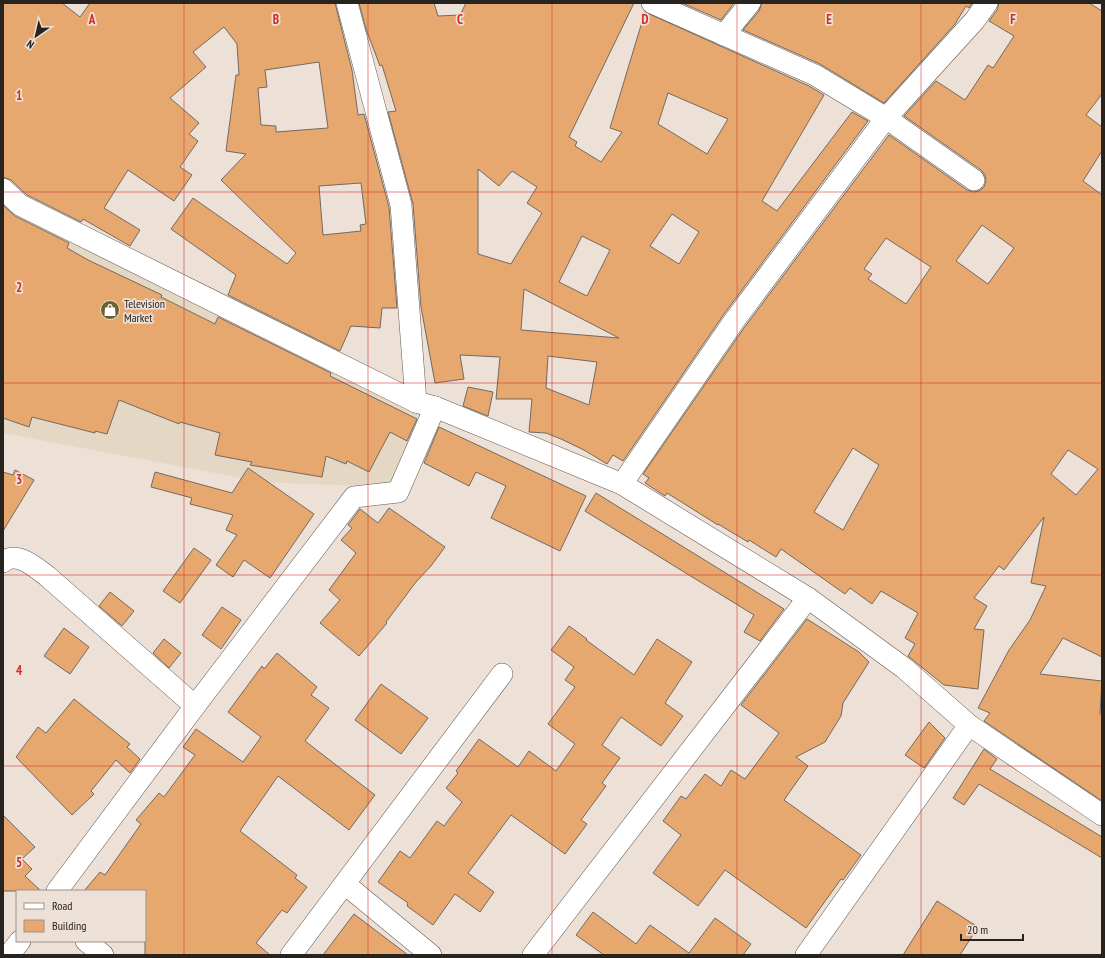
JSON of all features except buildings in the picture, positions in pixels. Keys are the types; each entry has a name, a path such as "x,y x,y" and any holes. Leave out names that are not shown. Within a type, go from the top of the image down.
{"street":[{"path":"58,890 195,706 354,498 398,492 425,404 401,205 348,3"},
{"path":"652,3 815,75 886,118 974,180"},
{"path":"724,35 750,3"},
{"path":"622,484 734,321 886,118 975,20 987,3"},
{"path":"3,189 20,205 425,404 622,484 808,598 904,668 969,725 1102,815"},
{"path":"3,562 6,559 22,559 47,576 195,706"},
{"path":"533,955 808,598"},
{"path":"291,955 502,674"},
{"path":"806,955 969,725"},
{"path":"345,884 431,955"},
{"path":"9,955 19,942"},
{"path":"87,942 103,955"}],"shaded area":[{"name":"Television Market","path":"3,203 429,416 390,487 262,482 3,433"}],"place":[{"name":"Television Market","path":"110,310"}]}
